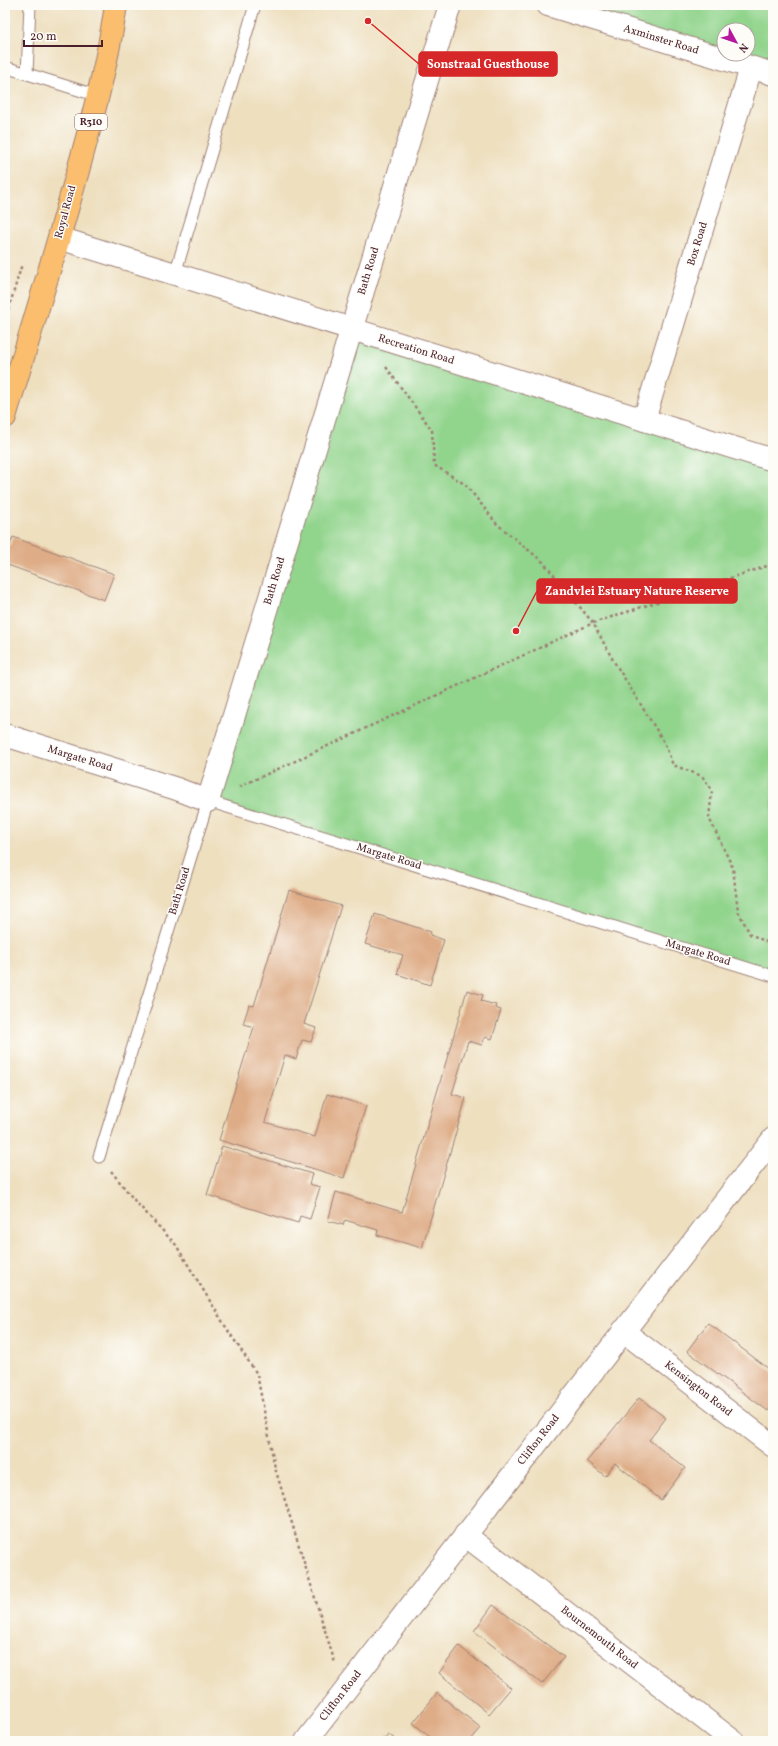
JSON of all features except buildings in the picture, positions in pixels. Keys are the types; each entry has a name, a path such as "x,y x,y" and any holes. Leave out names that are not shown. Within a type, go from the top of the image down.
{"main road":[{"name":"Royal Road","path":"5,417 59,238 98,96 110,46 116,5"}],"street":[{"name":"Bath Road","path":"208,801 450,5"},
{"name":"Axminster Road","path":"548,5 773,74"},
{"name":"Box Road","path":"644,420 751,68"},
{"name":"Recreation Road","path":"59,238 773,460"},
{"name":"Margate Road","path":"5,735 177,789 208,801"},
{"name":"Clifton Road","path":"309,1740 344,1692 465,1535 773,1139"},
{"name":"Kensington Road","path":"623,1332 773,1446"},
{"name":"Bournemouth Road","path":"465,1535 733,1741"}],"lane":[{"path":"27,74 30,5"},
{"path":"175,274 255,5"},
{"path":"5,67 98,96"},
{"name":"Margate Road","path":"208,801 773,976"},
{"name":"Bath Road","path":"99,1157 208,801"}],"path":[{"path":"5,321 22,264"},
{"path":"385,365 432,430 434,465 466,485 497,524 543,562 593,623 613,660 664,742 673,765 702,776 712,790 709,818 733,868 738,911 750,934 773,945"},
{"path":"208,801 593,623 773,564"},
{"path":"99,1157 135,1201 176,1245 227,1329 257,1374 275,1468 344,1692"}],"green space":[{"path":"548,5 773,5 773,74 734,62 756,62 756,22 716,22 716,57"},
{"path":"351,329 773,460 773,976 208,801"}],"place":[{"name":"Sonstraal Guesthouse","path":"368,21"},
{"name":"Zandvlei Estuary Nature Reserve","path":"516,631"}]}
